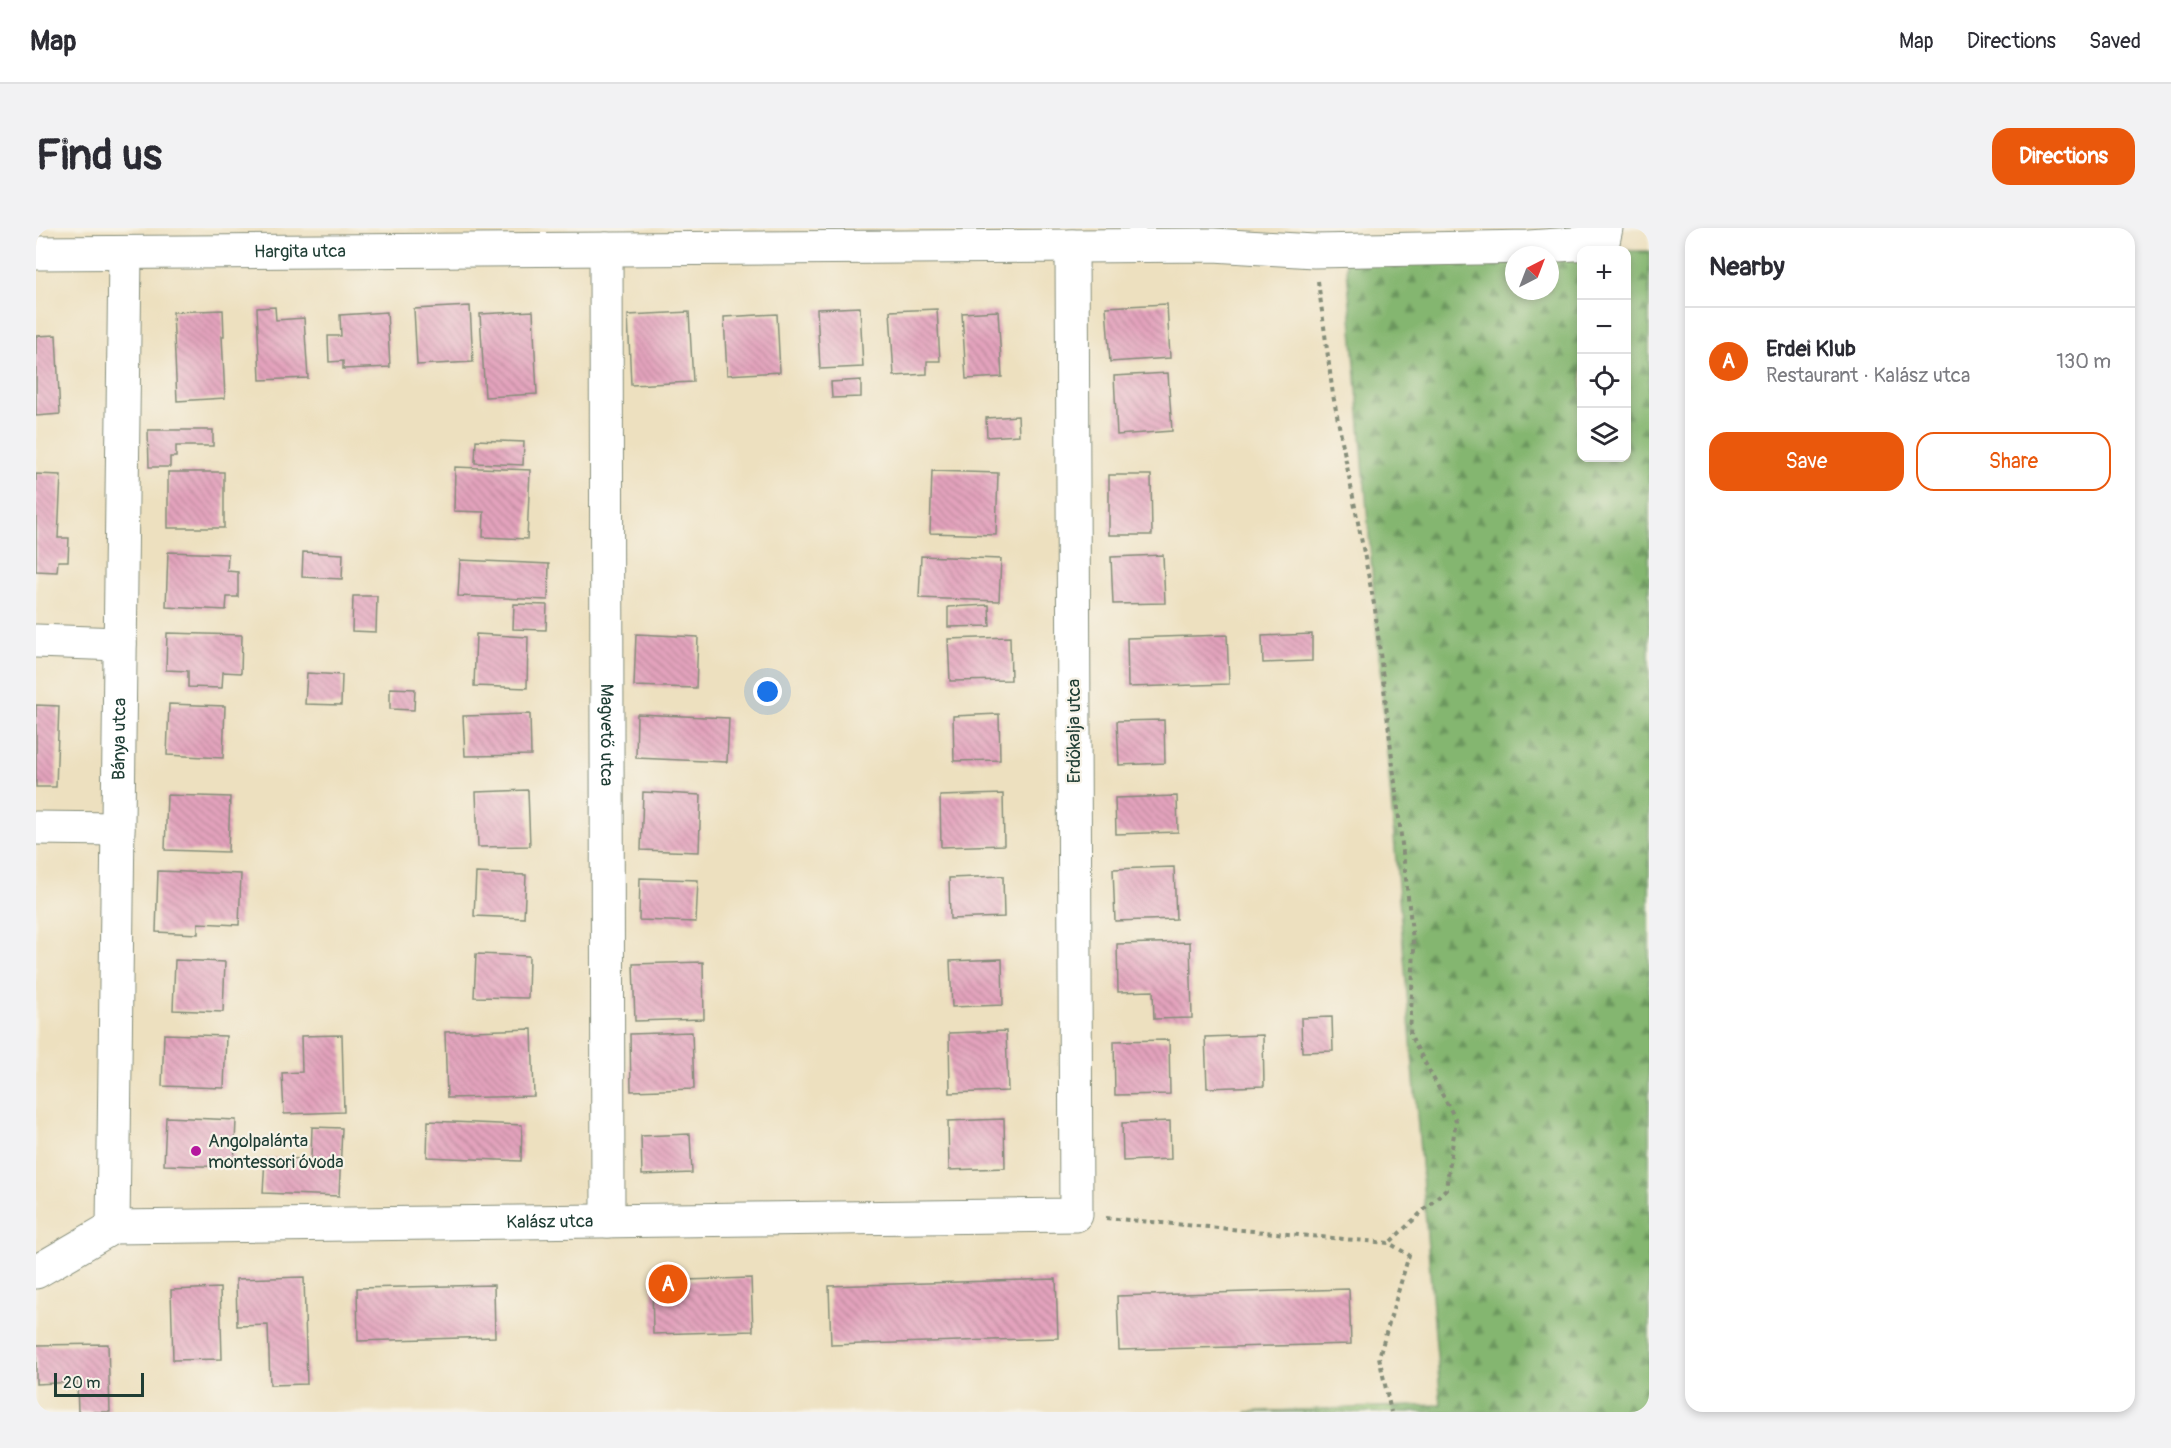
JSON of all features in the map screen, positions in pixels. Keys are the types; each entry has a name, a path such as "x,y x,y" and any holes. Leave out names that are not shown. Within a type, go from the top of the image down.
{"street":[{"name":"Hargita utca","path":"36,253 1072,246 1221,237 1314,251 1529,247 1603,242 1606,228"},
{"name":"Erdőkalja utca","path":"1072,246 1076,1215"},
{"name":"Magvető utca","path":"606,249 608,1221"},
{"name":"Bánya utca","path":"113,1227 125,253"},
{"path":"36,641 120,644"},
{"path":"36,828 118,829"},
{"name":"Kalász utca","path":"36,1272 113,1227 1076,1215"}],"path":[{"path":"1314,251 1333,395 1375,609 1414,949 1410,1035 1456,1120 1446,1189 1389,1243"},
{"path":"1076,1215 1389,1243 1409,1255 1379,1357 1391,1412"}],"green space":[{"path":"1631,250 1649,251 1649,1412 1246,1412 1441,1405 1346,256 1505,253 1505,300 1559,300 1559,251 1577,251 1577,462 1631,462"},
{"path":"1392,1407 1393,1412 1246,1412"}],"building":[{"path":"1167,304 1170,358 1110,362 1106,307"},
{"path":"470,306 473,362 417,365 414,309"},
{"path":"275,307 276,320 304,318 308,378 260,380 257,308"},
{"path":"860,307 863,367 820,369 817,309"},
{"path":"937,309 940,361 927,361 927,374 894,376 890,311"},
{"path":"223,310 225,398 177,401 173,312"},
{"path":"533,311 537,394 485,397 480,314"},
{"path":"998,311 1002,377 966,379 962,313"},
{"path":"387,312 390,367 343,369 343,361 329,362 328,336 341,336 340,315"},
{"path":"689,312 693,382 631,385 628,315"},
{"path":"777,314 780,372 727,375 724,317"},
{"path":"56,335 60,414 36,416 36,336"},
{"path":"1168,373 1172,431 1117,435 1114,376"},
{"path":"861,380 861,397 832,398 831,382"},
{"path":"1018,416 1019,435 987,437 986,418"},
{"path":"148,430 213,430 213,446 176,446 176,457 170,457 170,467 149,467"},
{"path":"476,440 524,442 523,465 475,463"},
{"path":"455,467 530,470 527,539 483,537 484,512 454,511"},
{"path":"932,471 998,473 996,535 930,533"},
{"path":"168,472 224,472 224,528 168,528"},
{"path":"36,474 61,475 58,538 69,538 68,561 58,561 57,572 36,571"},
{"path":"1109,475 1151,475 1152,535 1109,535"},
{"path":"168,552 228,554 227,571 238,572 238,597 227,597 226,610 166,607"},
{"path":"303,552 343,554 342,579 302,577"},
{"path":"1163,555 1165,603 1113,604 1111,557"},
{"path":"921,556 1001,559 999,601 919,598"},
{"path":"460,560 549,564 548,600 458,596"},
{"path":"353,596 377,596 376,632 352,631"},
{"path":"514,604 547,605 546,630 513,629"},
{"path":"989,605 990,626 948,627 948,607"},
{"path":"167,633 242,635 241,673 223,672 222,688 188,687 188,671 166,670"},
{"path":"476,634 528,637 527,688 474,686"},
{"path":"636,634 698,637 696,688 634,686"},
{"path":"1312,634 1312,661 1263,663 1262,636"},
{"path":"1227,635 1229,684 1128,687 1127,638"},
{"path":"1010,637 1011,680 950,681 948,639"},
{"path":"307,673 342,675 341,705 305,704"},
{"path":"390,688 415,689 414,710 390,709"},
{"path":"169,704 225,706 223,758 167,755"},
{"path":"36,705 59,706 56,787 36,787"},
{"path":"530,714 531,755 465,756 463,716"},
{"path":"637,714 729,718 727,762 636,758"},
{"path":"999,714 1000,760 954,761 953,716"},
{"path":"1164,720 1165,763 1119,765 1117,721"},
{"path":"528,790 530,846 478,847 476,792"},
{"path":"643,792 701,795 699,852 641,850"},
{"path":"1003,794 1004,845 941,847 940,796"},
{"path":"167,795 230,797 228,852 165,850"},
{"path":"1177,796 1178,832 1116,834 1115,798"},
{"path":"1174,867 1176,919 1115,921 1113,869"},
{"path":"158,871 241,874 239,925 198,923 198,934 156,932"},
{"path":"476,873 526,875 524,918 474,916"},
{"path":"1003,876 1004,917 950,919 949,878"},
{"path":"640,878 698,880 696,922 639,920"},
{"path":"1190,942 1192,1018 1154,1019 1153,991 1118,992 1117,944"},
{"path":"476,954 529,956 528,998 474,997"},
{"path":"1002,959 1003,1005 952,1007 950,961"},
{"path":"175,960 225,962 223,1012 173,1010"},
{"path":"703,962 704,1019 635,1021 633,964"},
{"path":"1332,1017 1333,1051 1302,1052 1301,1018"},
{"path":"532,1029 534,1096 447,1098 445,1032"},
{"path":"1006,1031 1008,1091 950,1093 949,1033"},
{"path":"692,1032 694,1089 631,1091 630,1034"},
{"path":"164,1034 226,1036 224,1088 162,1086"},
{"path":"342,1035 344,1112 284,1114 282,1073 302,1072 301,1036"},
{"path":"1263,1035 1264,1086 1207,1088 1205,1037"},
{"path":"1169,1040 1170,1094 1115,1095 1114,1041"},
{"path":"166,1117 236,1120 234,1167 164,1165"},
{"path":"1004,1119 1005,1168 949,1170 948,1121"},
{"path":"428,1121 522,1125 521,1161 427,1157"},
{"path":"1170,1121 1171,1159 1123,1161 1122,1123"},
{"path":"312,1127 342,1128 339,1196 263,1193 265,1158 311,1159"},
{"path":"690,1134 692,1173 642,1175 641,1136"},
{"path":"304,1277 307,1384 270,1385 268,1325 237,1326 236,1279"},
{"path":"751,1278 753,1331 653,1334 652,1281"},
{"path":"1056,1279 1058,1338 831,1345 829,1286"},
{"path":"494,1285 495,1337 358,1341 357,1288"},
{"path":"220,1288 222,1359 173,1360 171,1290"},
{"path":"1349,1289 1351,1344 1119,1350 1117,1296"},
{"path":"108,1344 110,1412 78,1412 77,1382 36,1384 36,1345"}],"place":[{"name":"Angolpalánta montessori óvoda","path":"196,1151"},
{"name":"Erdei Klub","path":"668,1284"}]}
